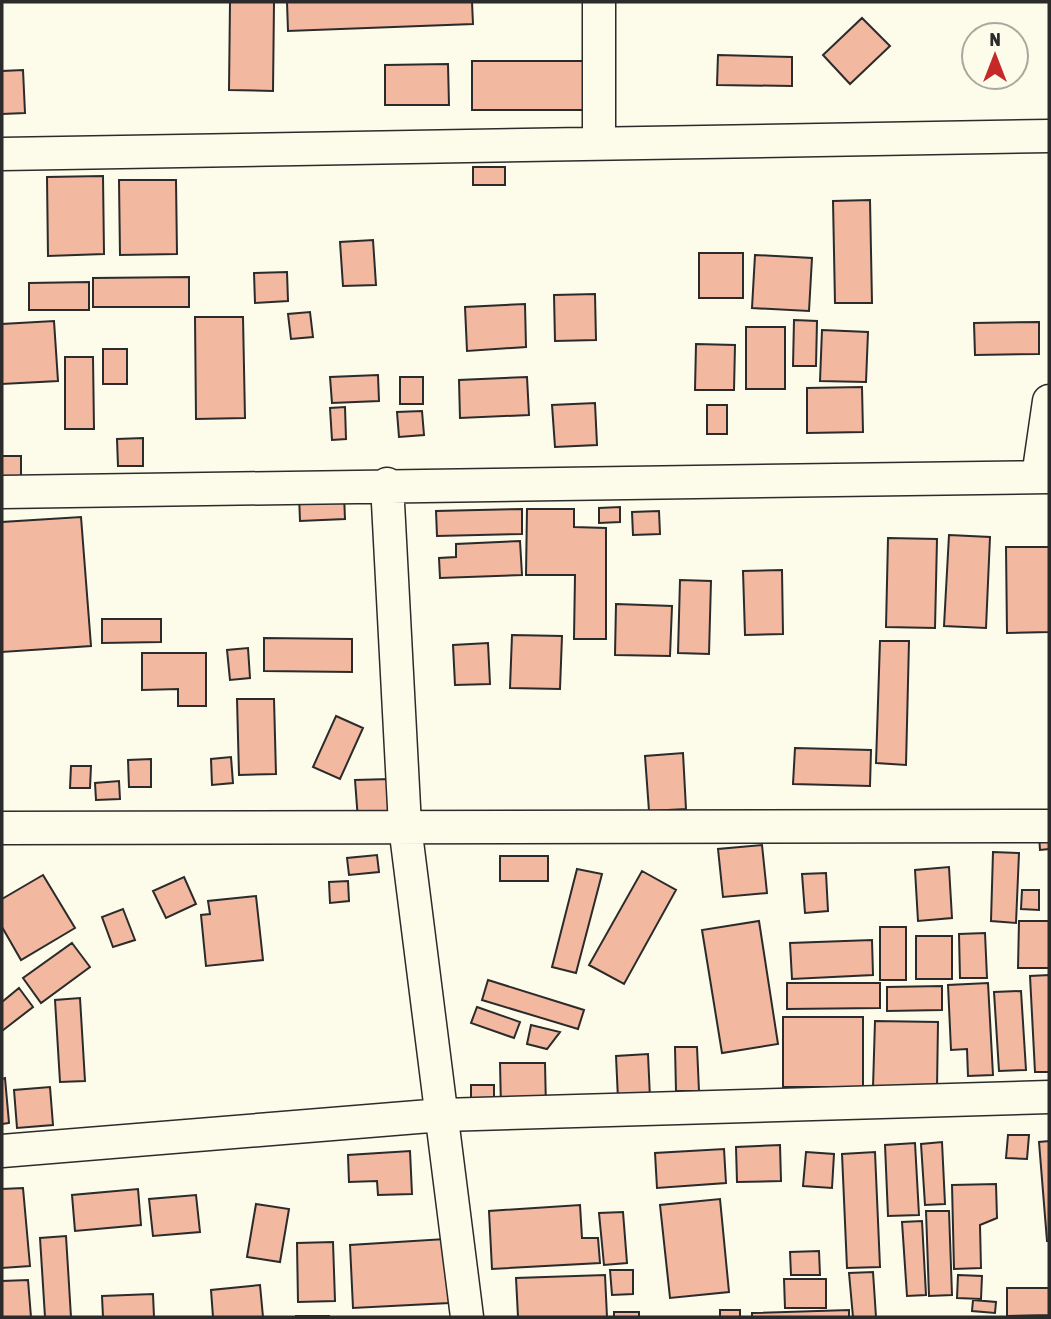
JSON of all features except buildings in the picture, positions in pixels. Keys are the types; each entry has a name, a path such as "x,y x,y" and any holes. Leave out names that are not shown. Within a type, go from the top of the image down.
{"street":[{"path":"599,2 599,141"},
{"path":"2,154 599,141 1049,136"},
{"path":"2,492 387,484 1044,477 1049,401"},
{"path":"387,484 405,826 467,1317"},
{"path":"2,828 1049,826"},
{"path":"2,1151 442,1115 1049,1097"}]}
